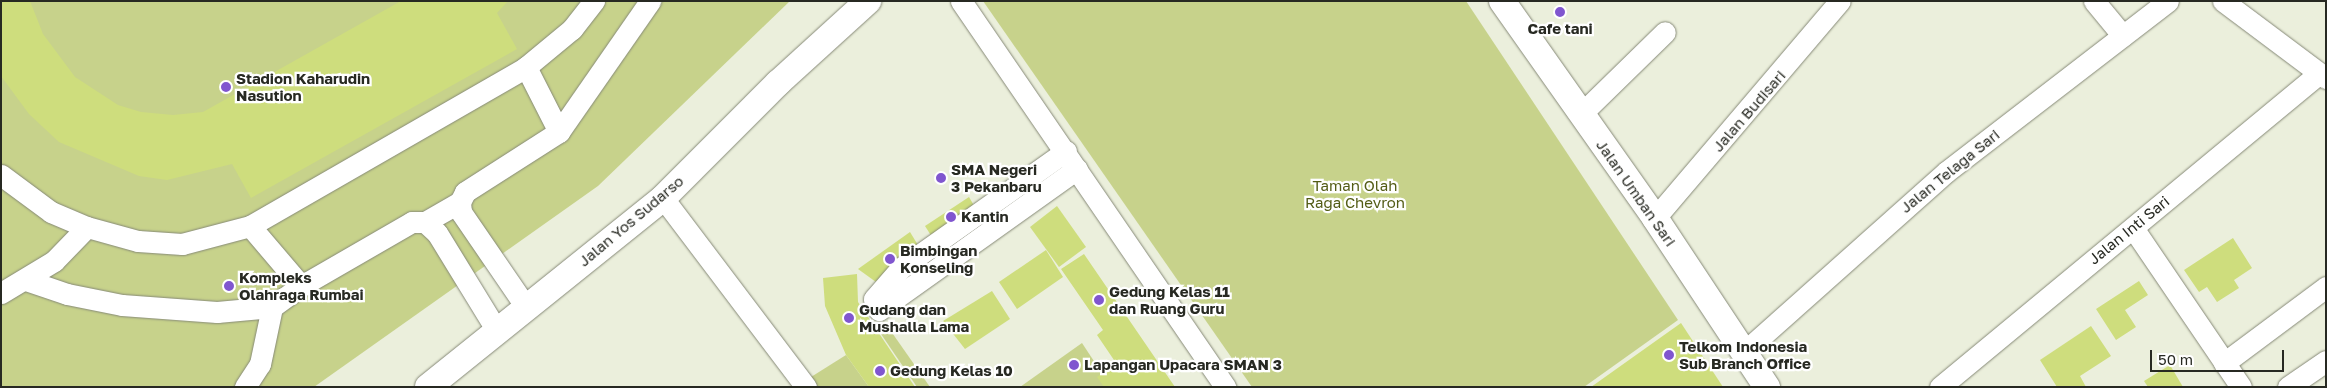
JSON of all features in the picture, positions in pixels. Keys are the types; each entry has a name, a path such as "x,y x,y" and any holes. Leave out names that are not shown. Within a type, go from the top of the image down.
{"main road":[{"name":"Jalan Yos Sudarso","path":"428,387 663,198 778,83 868,1"},
{"name":"Jalan Umban Sari","path":"1502,1 1655,218 1767,387"}],"street":[{"path":"1,174 51,212 87,227 138,241 182,244 250,226 526,67 572,29 594,1"},
{"path":"526,307 461,212 460,202 465,192 558,132 650,1"},
{"path":"961,1 1066,151 1224,387"},
{"name":"Jalan Budisari","path":"1655,218 1840,1"},
{"path":"2094,1 2123,36"},
{"name":"Jalan Telaga Sari","path":"1744,352 1939,178 2168,1"},
{"path":"2223,1 2322,76"},
{"path":"1581,114 1665,32"},
{"path":"526,67 558,132"},
{"name":"Jalan Inti Sari","path":"1940,387 2322,76"},
{"path":"1066,151 900,268 874,300 879,310 1077,169"},
{"path":"663,198 806,387"},
{"path":"26,280 67,294 122,305 218,312 272,307 301,286 412,222 425,222 460,202"},
{"path":"425,222 437,233 497,331"},
{"path":"250,226 301,286"},
{"path":"1,293 26,280 54,261 87,227"},
{"path":"2133,228 2242,387"},
{"path":"2224,363 2326,287"},
{"path":"245,387 260,364 272,307"},
{"path":"2288,387 2326,361"}],"green space":[{"name":"Kompleks Olahraga Rumbai","path":"1,1 790,1 598,186 314,387 1,387"},
{"name":"Taman Olah Raga Chevron","path":"983,1 1466,1 1678,320 1584,387 1252,387"},
{"path":"888,327 930,387 917,387 881,334"},
{"name":"Lapangan Upacara SMAN 3","path":"1082,343 1111,387 1020,387"},
{"path":"846,355 869,387 818,387 811,377"}],"building":[{"path":"1,1 30,1 43,34 75,77 118,105 141,112 173,115 203,112 401,1 508,1 497,13 517,49 251,198 232,164 167,180 139,176 59,142 29,114 1,76"},
{"name":"Kantin","path":"969,197 976,209 932,237 925,226"},
{"path":"1057,206 1086,247 1059,267 1030,227"},
{"name":"Bimbingan Konseling","path":"910,232 921,250 876,282 858,269"},
{"path":"2233,238 2252,268 2234,280 2239,288 2217,302 2207,287 2199,292 2184,270"},
{"path":"1046,250 1063,277 1017,309 999,282"},
{"name":"Gedung Kelas 11 dan Ruang Guru","path":"1084,254 1175,387 1104,387 1097,377 1116,363 1097,335 1103,330 1061,269"},
{"path":"857,274 858,302 915,387 869,387 846,355 825,306 823,278"},
{"path":"2139,281 2148,295 2125,310 2136,327 2116,340 2096,309"},
{"path":"992,291 1010,319 965,349 943,321"},
{"name":"Telkom Indonesia Sub Branch Office","path":"1681,323 1723,387 1591,387"},
{"path":"2091,326 2111,356 2080,376 2086,387 2057,387 2040,360"},
{"path":"2170,365 2183,387 2148,387 2144,381"}],"place":[{"name":"Cafe tani","path":"1560,12"},
{"name":"Stadion Kaharudin Nasution","path":"226,87"},
{"name":"SMA Negeri 3 Pekanbaru","path":"941,178"},
{"name":"Kantin","path":"951,217"},
{"name":"Bimbingan Konseling","path":"890,259"},
{"name":"Kompleks Olahraga Rumbai","path":"229,286"},
{"name":"Gedung Kelas 11 dan Ruang Guru","path":"1099,300"},
{"name":"Gudang dan Mushalla Lama","path":"849,318"},
{"name":"Telkom Indonesia Sub Branch Office","path":"1669,355"},
{"name":"Lapangan Upacara SMAN 3","path":"1074,365"},
{"name":"Gedung Kelas 10","path":"880,371"}]}
